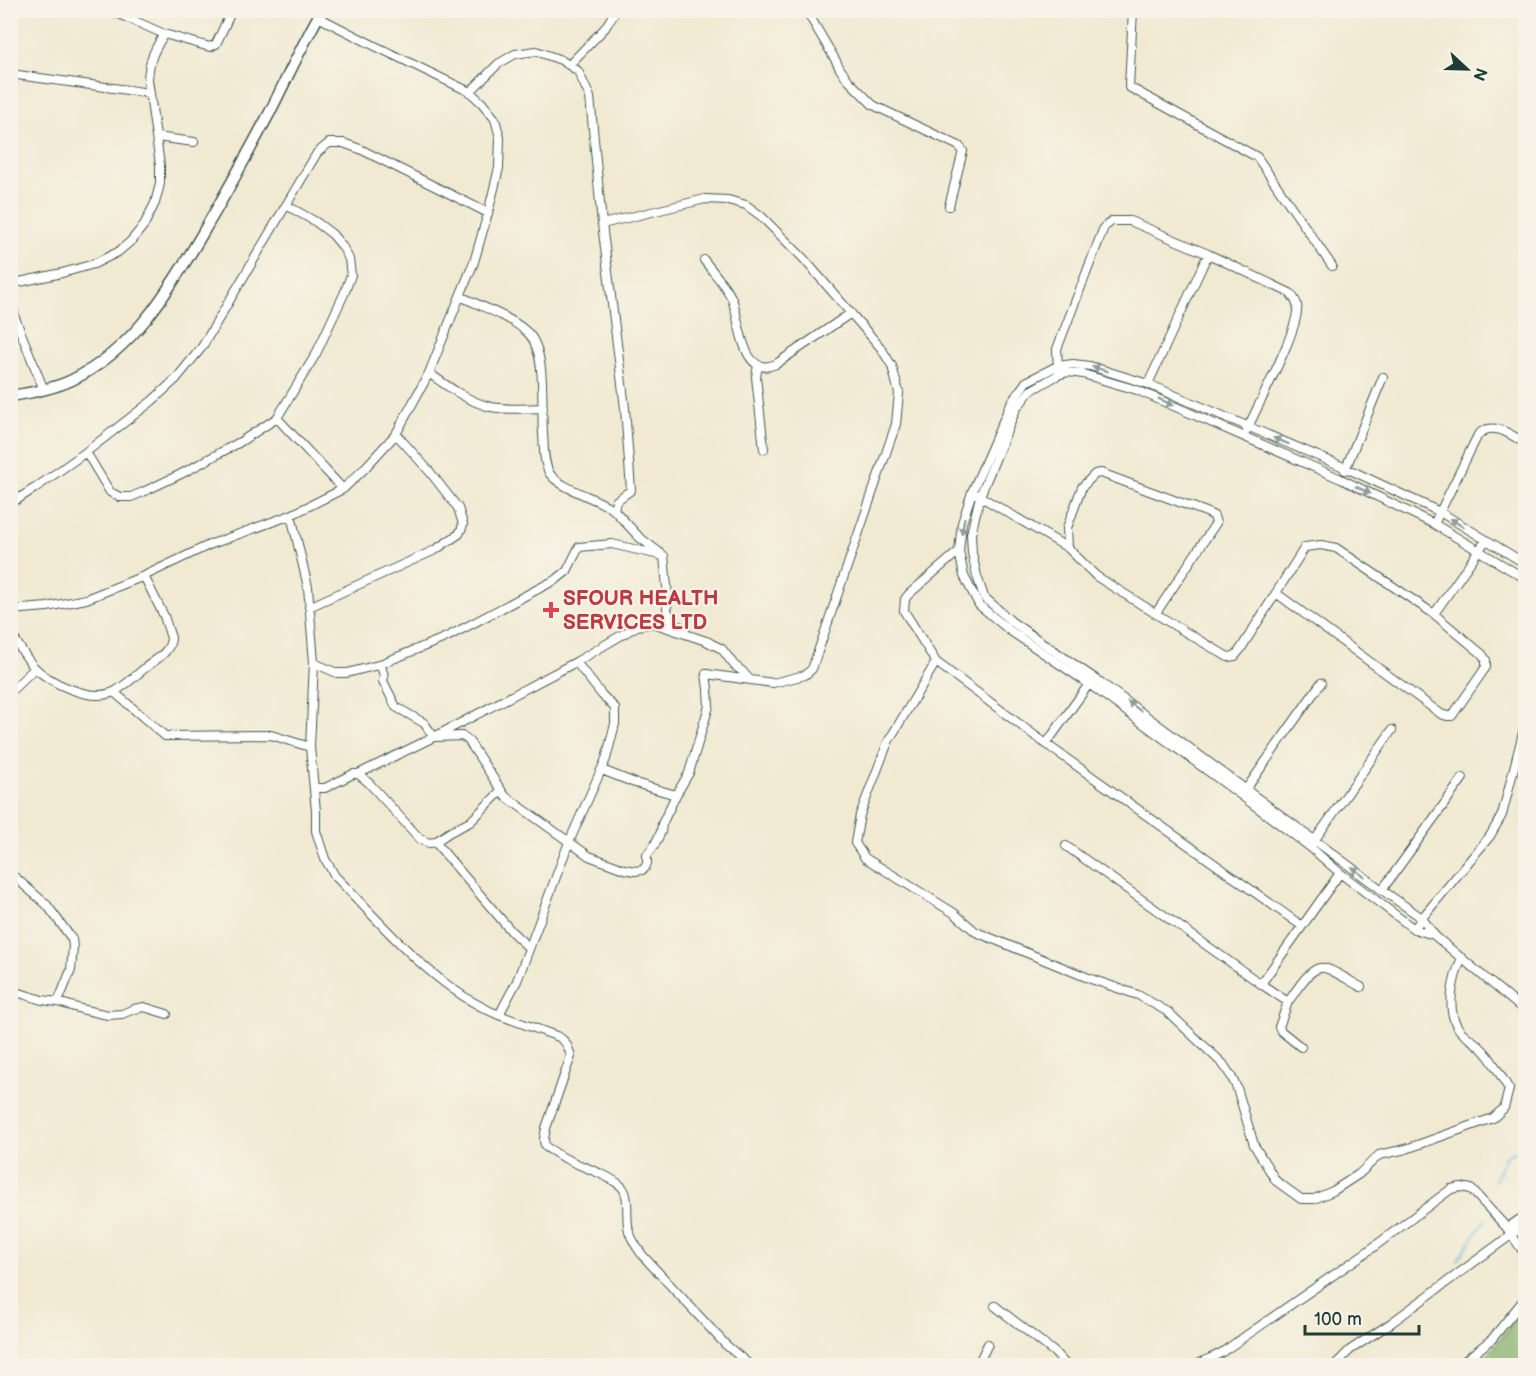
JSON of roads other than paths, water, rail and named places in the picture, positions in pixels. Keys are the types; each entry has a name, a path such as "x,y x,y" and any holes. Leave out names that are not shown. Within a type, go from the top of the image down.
{"main road":[{"path":"10,396 44,390 71,380 95,366 121,346 143,324 181,269 215,212 320,14"}],"street":[{"path":"110,10 164,34 210,47 216,44 232,10"},
{"path":"569,65 605,28 616,10"},
{"path":"806,10 844,75 873,105 959,146 963,151 949,206"},
{"path":"1133,10 1129,87 1257,157 1332,266"},
{"path":"10,610 86,599 144,576 209,545 291,515 343,489 396,434 429,373 474,262 488,213 499,168 500,138 495,119 470,92 375,46 320,14"},
{"path":"10,284 94,264 118,252 144,225 156,203 160,184 149,68 152,56 164,34"},
{"path":"470,92 498,64 515,54 536,51 561,60 578,71 590,97 631,490 616,501 614,510"},
{"path":"10,74 150,93"},
{"path":"156,137 194,142"},
{"path":"10,502 39,486 86,452 152,401 176,379 202,346 317,153 329,144 343,143 360,149 488,213"},
{"path":"602,224 705,199 728,200 746,205 761,216 803,258 881,348 892,366 899,393 896,424 812,669 805,675 773,683 706,674"},
{"path":"86,452 110,492 120,497 131,497 240,442 277,418 315,354 351,275 349,259 332,234 316,222 286,206"},
{"path":"1058,375 1057,349 1104,227 1112,221 1130,221 1208,254 1290,293 1295,300 1298,306 1297,315 1286,346 1244,437"},
{"path":"1148,384 1208,254"},
{"path":"704,260 732,300 745,348 758,365 765,368 776,364 851,314"},
{"path":"10,293 15,318 44,390"},
{"path":"460,296 516,324 530,335 539,353 544,454 549,472 557,481 614,510 639,537 664,556 667,609 671,622 722,649 748,679 706,674"},
{"path":"1526,564 1440,512 1346,468 1148,384 1090,366 1073,364 1057,366 1026,382 1011,403 976,494 971,534 972,553 984,597 1012,622 1100,682 1312,844 1422,918 1435,936 1526,1012"},
{"path":"758,365 756,377 764,449"},
{"path":"1244,793 1009,630 979,606 964,576 959,551 962,522 1016,409 1030,390 1068,372 1083,374 1137,390 1341,479 1434,524 1526,579"},
{"path":"429,373 457,393 490,407 543,408"},
{"path":"1341,479 1383,377"},
{"path":"277,418 343,489"},
{"path":"1434,524 1478,435 1484,429 1498,429 1526,444"},
{"path":"309,607 435,550 459,534 463,524 458,508 396,434"},
{"path":"1068,548 1067,528 1082,487 1095,474 1101,473 1214,516 1216,523 1156,614"},
{"path":"976,494 1068,548 1096,576 1228,657 1235,656 1240,650 1276,592 1305,547 1321,545 1336,548 1434,614 1482,654 1486,660 1486,667 1452,716 1441,714 1276,592"},
{"path":"291,515 308,587 314,663 309,747 316,831 325,859 335,876 421,963 470,1001 565,1041 571,1056 546,1128 544,1140 547,1147 563,1158 621,1186 626,1193 629,1231 643,1256 726,1345 751,1365"},
{"path":"1434,614 1486,540"},
{"path":"314,663 336,672 347,673 378,665 447,637 557,579 567,571 579,547 612,544 664,556"},
{"path":"959,551 905,599 904,611 936,662 1046,744 1302,926"},
{"path":"10,632 35,668 50,678 74,691 85,694 114,693 166,651 171,641 164,616 144,576"},
{"path":"314,788 325,788 352,774 358,774 434,737 576,662 636,626 653,623 709,642"},
{"path":"499,1014 517,981 569,842 602,770 615,724 615,708 576,662"},
{"path":"936,662 888,742 860,815 855,843 865,858 954,913 976,932 1091,979 1138,995 1168,1012 1223,1064 1237,1089 1254,1145 1276,1181 1301,1199 1314,1199 1333,1191 1359,1174 1379,1155 1406,1149 1493,1118 1504,1108 1509,1089 1488,1056 1458,1028 1452,1013 1452,992 1462,958"},
{"path":"378,665 382,669 383,681 396,707 424,723 434,737"},
{"path":"10,692 35,668"},
{"path":"434,737 462,736 468,740 501,791 513,803 589,856 624,869 642,870 645,868 647,855 661,832 662,824 676,795 689,773 709,706 706,674"},
{"path":"1244,793 1321,683"},
{"path":"1046,744 1089,684"},
{"path":"114,693 165,736 271,735 309,747"},
{"path":"1414,929 1490,836 1502,815 1523,742 1526,721"},
{"path":"1312,844 1392,730"},
{"path":"602,770 676,795"},
{"path":"358,774 420,839 429,843 435,842 470,822 501,791"},
{"path":"1382,891 1463,778"},
{"path":"435,842 512,932 529,948"},
{"path":"1312,844 1340,873 1414,929 1435,936"},
{"path":"1066,846 1288,1002"},
{"path":"10,873 47,905 72,939 71,970 58,1002"},
{"path":"1261,984 1340,873"},
{"path":"1301,1047 1279,1027 1288,1002 1310,973 1318,968 1325,968 1361,987"},
{"path":"10,990 108,1016 144,1007 167,1014"},
{"path":"1194,1365 1221,1353 1371,1249 1451,1189 1461,1187 1471,1189 1509,1231 1526,1256"},
{"path":"1334,1365 1350,1350 1390,1323 1509,1231 1526,1215"},
{"path":"1509,1231 1526,1224"},
{"path":"1458,1365 1492,1339 1525,1297"},
{"path":"995,1306 1054,1352 1067,1365"},
{"path":"977,1365 988,1344"}],"waterway":[{"path":"1495,1181 1505,1157 1526,1144"},
{"path":"1458,1260 1485,1220"}],"place":[{"name":"SFOUR HEALTH SERVICES LTD","path":"551,610"}]}
